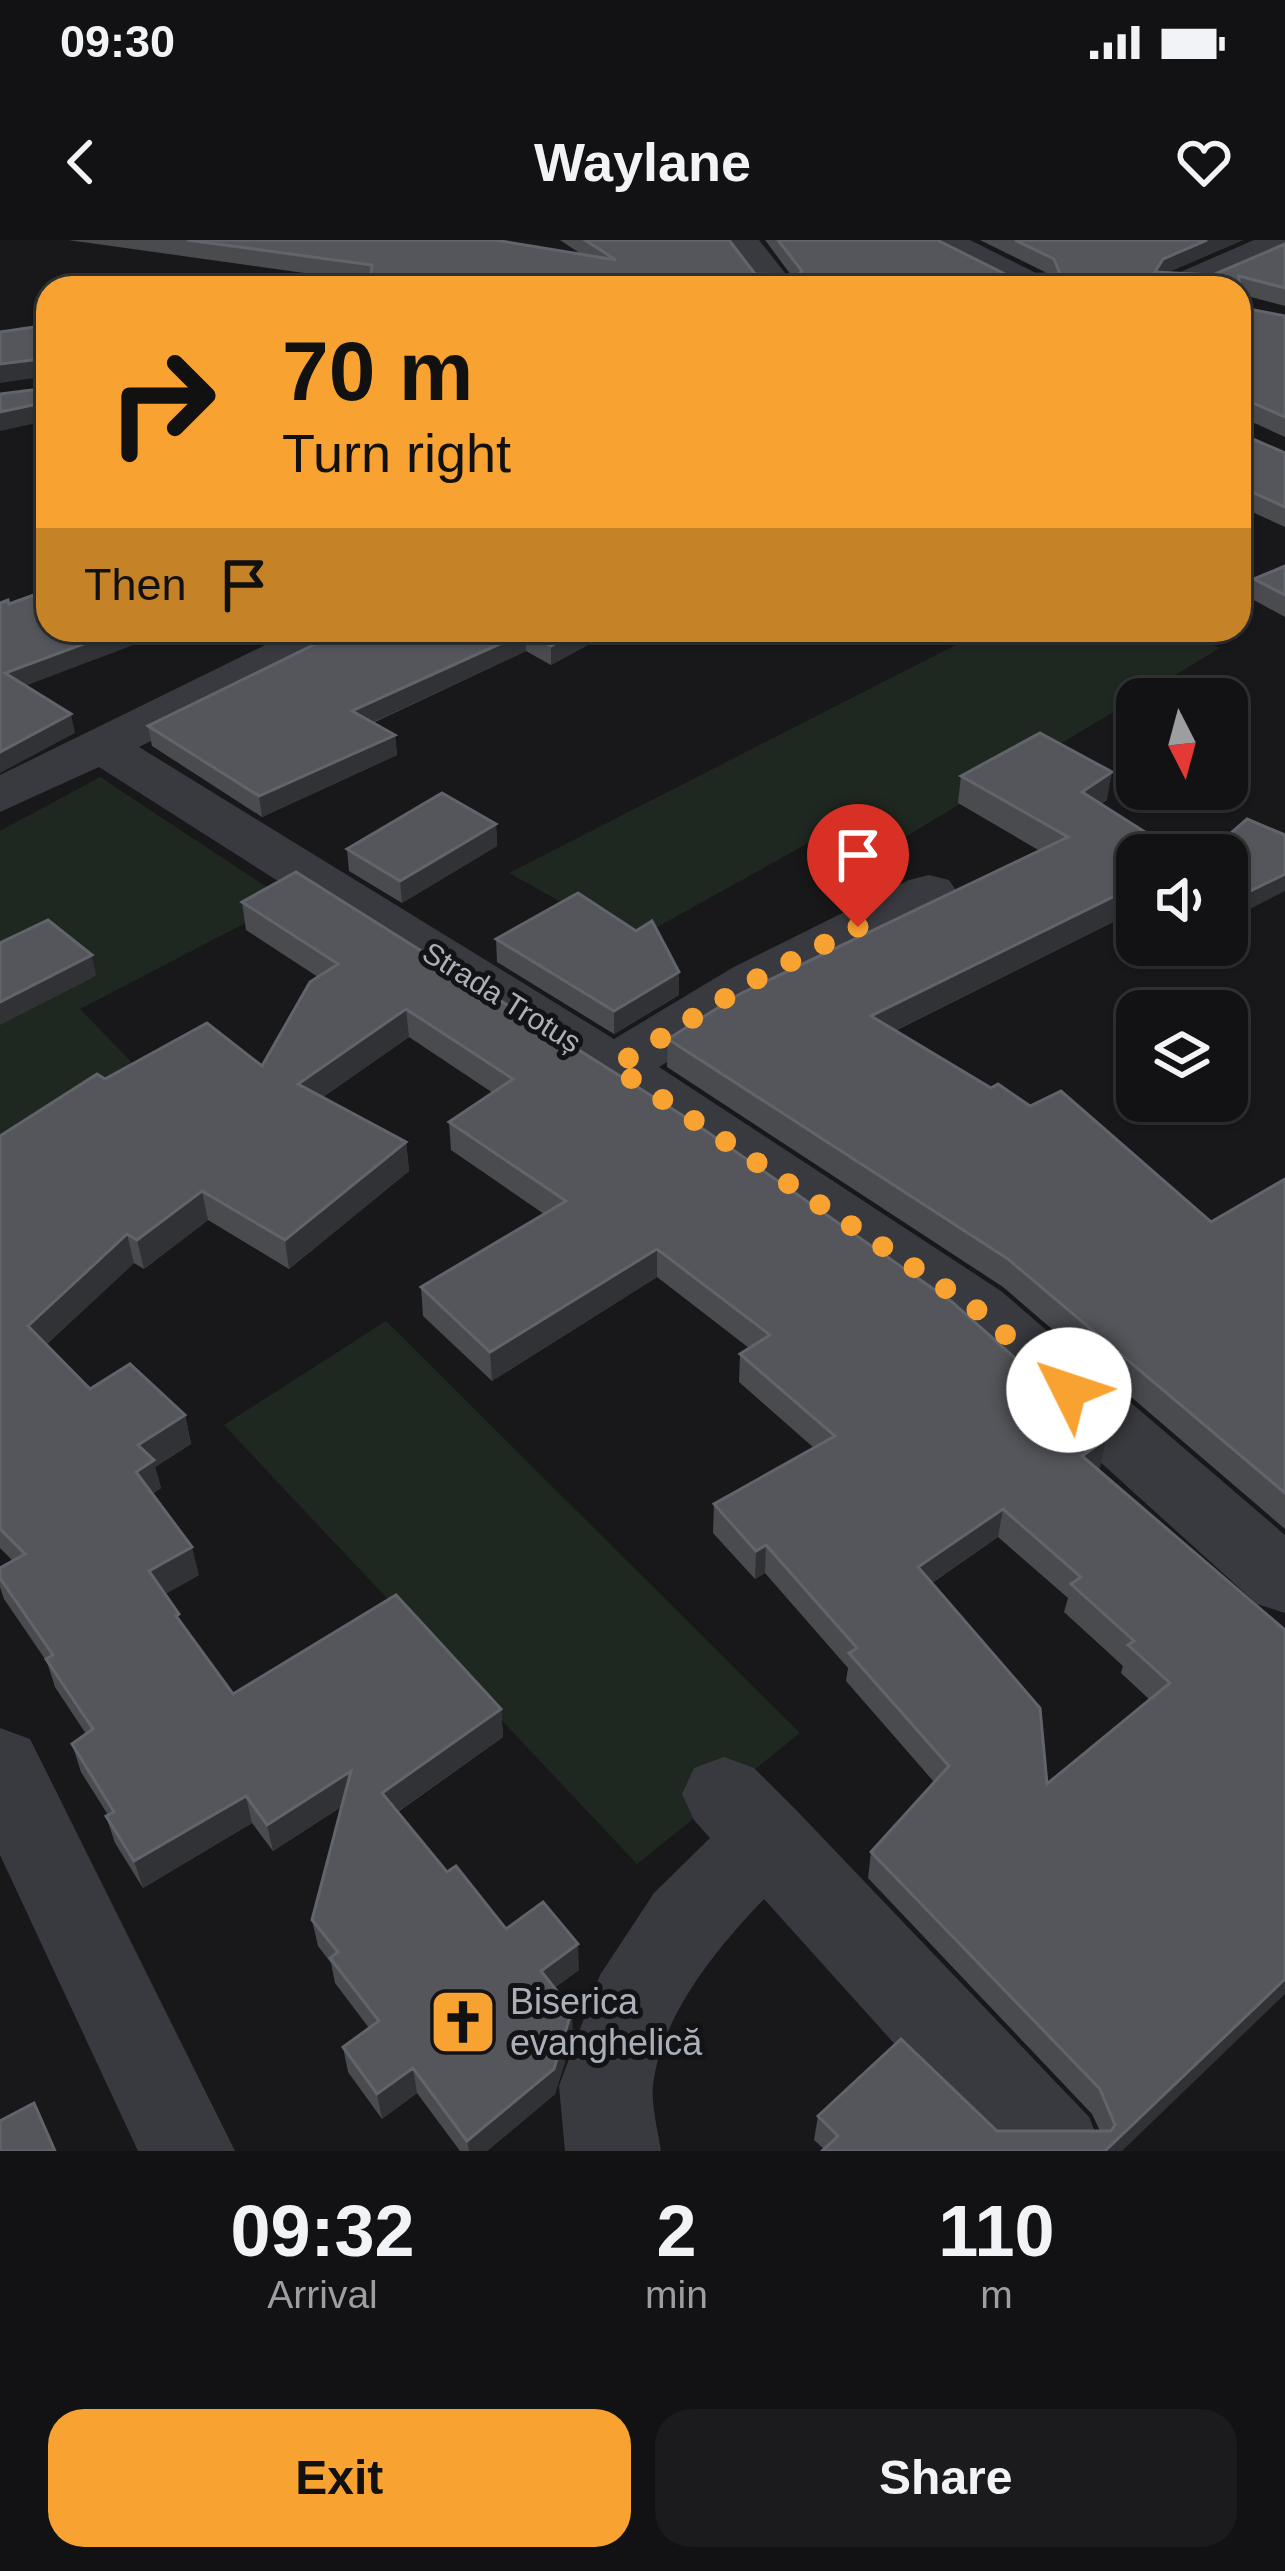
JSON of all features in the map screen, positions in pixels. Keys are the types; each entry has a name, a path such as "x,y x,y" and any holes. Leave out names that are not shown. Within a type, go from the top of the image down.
{"street":[{"path":"740,240 768,276"},
{"path":"941,240 1012,276"},
{"path":"1203,276 1285,240"},
{"path":"0,796 310,642"},
{"name":"Strada Trotuș","path":"100,745 614,1067 976,1309 1285,1581"},
{"path":"614,1067 753,981 929,892"},
{"path":"0,1765 187,2151"},
{"path":"613,2151 607,2086 632,2006 685,1922 732,1871 747,1818 1055,2151"}],"shaded area":[{"path":"961,642 1206,642 1220,648 1170,678 1116,678 1116,710 895,843 850,820 632,941 509,873"},
{"path":"100,777 288,901 80,1009 137,1068 0,1138 0,831"},
{"path":"386,1321 800,1733 637,1864 224,1425"}],"building":[{"path":"187,240 495,240 616,260 585,240 729,240 755,274 798,275 802,271 778,240 937,240 1007,275 1060,274 1054,259 1015,240 1207,240 1163,259 1155,272 1213,275 1285,244 1285,288 1251,276 371,276 372,265"},
{"path":"1251,309 1285,316 1285,417 1251,402"},
{"path":"36,327 36,360 0,364 0,332"},
{"path":"36,390 36,404 0,412 0,394"},
{"path":"1251,438 1285,453 1285,507 1251,491"},
{"path":"1285,566 1285,595 1254,579"},
{"path":"36,594 36,642 89,642 5,673 71,714 0,752 0,603 8,600 9,604"},
{"path":"320,642 504,642 352,711 395,735 259,796 148,726"},
{"path":"1040,733 1112,772 1082,792 1148,834 1116,834 1116,895 871,1016 1030,1106 1061,1091 1211,1222 1285,1179 1285,1493 1008,1259 668,1039 740,994 1068,837 961,776"},
{"path":"442,793 496,824 400,881 347,849"},
{"path":"1247,819 1285,835 1285,874 1248,892 1248,834 1230,834"},
{"path":"296,872 693,1122 952,1302 1106,1439 1082,1456 1285,1630 1285,1979 1105,2151 822,2151 838,2136 818,2116 901,2039 997,2131 1111,2131 1115,2125 1100,2089 871,1852 949,1766 849,1653 857,1648 766,1545 756,1551 714,1504 835,1436 740,1354 770,1335 657,1249 490,1352 421,1287 566,1201 449,1122 513,1079 406,1009 298,1084 406,1142 285,1240 202,1191 137,1240 127,1234 28,1326 90,1389 130,1364 185,1415 138,1445 154,1460 136,1472 192,1547 149,1571 233,1694 396,1595 501,1709 382,1793 447,1872 456,1866 506,1929 543,1902 578,1944 541,1971 572,2010 554,2069 467,2141 413,2068 377,2094 343,2047 379,2021 330,1958 338,1952 312,1920 351,1771 267,1825 246,1796 134,1861 106,1816 114,1812 72,1744 93,1729 46,1659 53,1655 0,1578 0,1568 25,1554 0,1529 0,1136 97,1074 105,1079 207,1023 262,1066 310,982 338,964 242,902","holes":["1003,1509 1081,1577 1071,1584 1134,1641 1128,1645 1170,1683 1047,1784 1040,1708 918,1567"]},
{"path":"578,893 636,931 652,921 679,972 614,1011 496,939"},
{"path":"48,920 92,955 0,1002 0,943"},
{"path":"34,2103 55,2151 0,2151 0,2121"}],"place":[{"name":"Biserica evanghelică","path":"463,2022"}],"route":[{"path":"858,927 753,981 614,1067 718,1132 976,1309 1069,1390"}]}
